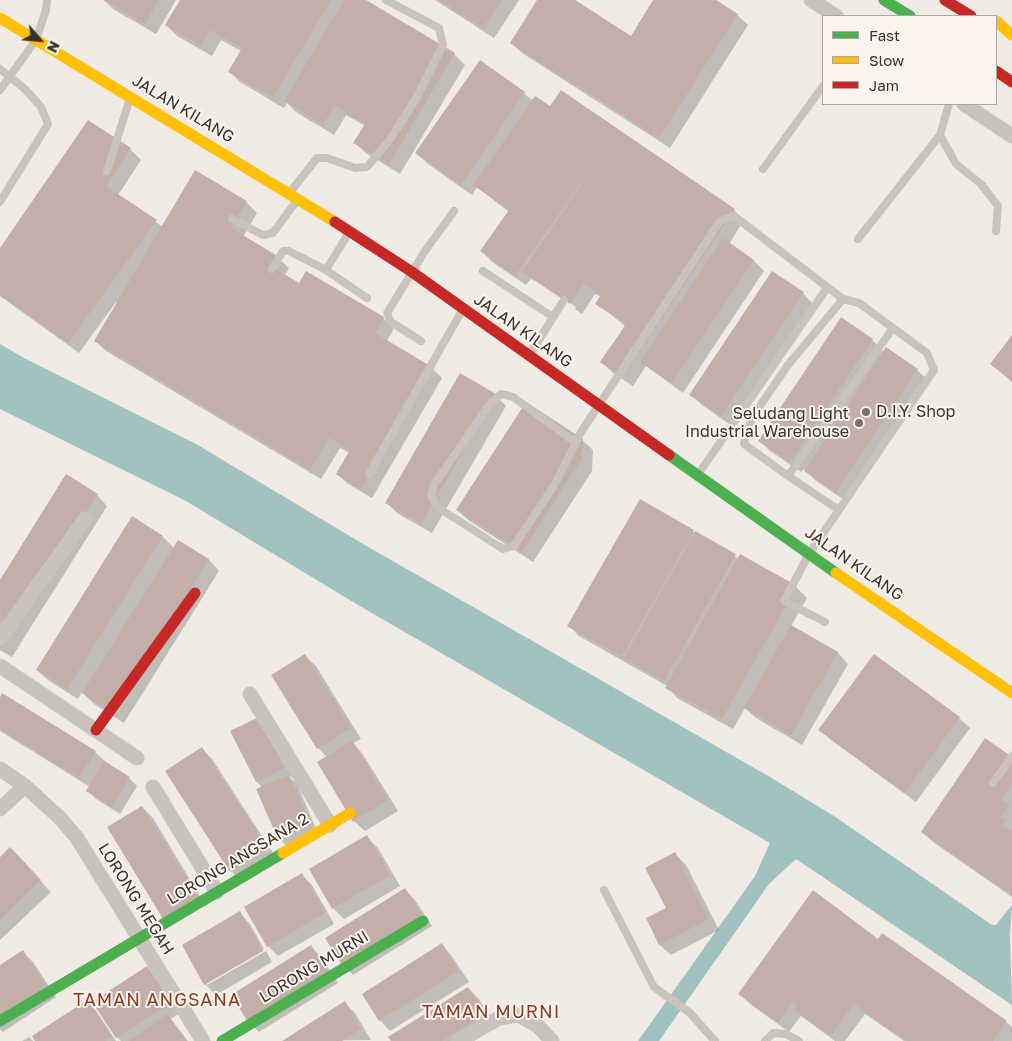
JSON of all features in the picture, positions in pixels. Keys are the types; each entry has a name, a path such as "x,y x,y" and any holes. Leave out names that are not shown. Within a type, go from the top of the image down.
{"main road":[{"path":"884,0 908,15"},
{"path":"946,0 969,15"},
{"path":"968,0 989,15"},
{"name":"JALAN KILANG","path":"0,18 294,195 412,272 809,554 1012,693"},
{"path":"997,22 1012,35"},
{"path":"997,33 1012,42"},
{"path":"997,72 1012,82"},
{"path":"96,730 195,593"},
{"name":"LORONG ANGSANA 2","path":"0,1021 350,813"},
{"name":"LORONG MURNI","path":"222,1041 423,921"}],"street":[{"path":"811,0 834,15"},
{"path":"966,105 1012,136"},
{"path":"0,638 85,519"},
{"path":"0,666 137,758"},
{"name":"LORONG ANGSANA 2","path":"250,694 330,825"},
{"name":"LORONG MEGAH","path":"0,769 26,786 61,819 77,838 203,1041"},
{"path":"0,810 26,786"},
{"path":"153,787 216,892"},
{"path":"459,1041 499,1018 518,1015 538,1026 552,1041"}],"lane":[{"path":"0,90 36,40 46,10 47,0"},
{"path":"232,219 263,235 273,233 294,195 318,158 327,158 354,168 367,167 392,138 417,97 443,45 439,28 386,0"},
{"path":"0,69 26,89 42,107 48,124 0,202"},
{"path":"763,169 822,87"},
{"path":"107,171 131,96"},
{"path":"858,239 940,135 949,105"},
{"path":"940,135 956,164 981,184 998,206 996,231"},
{"path":"421,341 391,322 387,313 412,272 454,211"},
{"path":"575,442 513,398 501,394 489,405 434,485 431,496 437,507 496,545 503,549 514,546 555,484 575,442 599,404 720,221 734,216 827,288 843,299 859,303 926,353 934,370 809,554 784,601 824,622"},
{"path":"326,270 350,232"},
{"path":"272,269 283,251 289,251 326,270 367,298"},
{"path":"483,271 553,317"},
{"path":"698,475 827,288"},
{"path":"839,510 768,463 744,444 746,430 753,416 788,364 843,299"},
{"path":"530,354 564,300"},
{"path":"368,474 463,309"},
{"path":"788,476 893,328"},
{"path":"993,783 1012,756"},
{"path":"604,890 654,987 690,1013 715,1041"},
{"path":"765,1041 774,1033 786,1034 799,1041"}],"water":[{"path":"0,344 24,358 196,444 363,544 770,777 834,816 992,925 996,925 1012,905 1010,935 1012,1005 796,859 769,884 659,1041 638,1041 755,876 770,843 358,605 186,501 0,409"}],"building":[{"path":"103,0 159,0 145,24"},
{"path":"180,0 331,0 273,98 228,72 242,48 210,30 201,46 165,25"},
{"path":"344,0 366,0 455,53 389,164 353,143 365,124 335,105 323,125 284,101"},
{"path":"439,0 502,0 483,28"},
{"path":"537,0 575,0 631,36 653,0 716,0 738,14 659,138 510,43"},
{"path":"480,60 525,92 461,185 415,153"},
{"path":"561,90 735,209 622,377 600,362 626,324 595,304 601,295 584,284 570,304 522,272 598,159 515,276 480,251 509,210 473,185 535,96 550,106"},
{"path":"88,120 131,148 106,186 157,220 68,343 0,295 0,248"},
{"path":"195,170 247,201 231,228 279,257 272,267 299,283 306,271 384,317 375,333 432,367 361,489 336,474 350,450 329,438 310,470 94,341"},
{"path":"723,238 754,260 672,383 640,362"},
{"path":"772,271 804,292 721,416 689,395"},
{"path":"841,317 873,339 790,462 758,441"},
{"path":"1012,335 1012,381 990,364"},
{"name":"Seludang Light Industrial Warehouse","path":"886,347 918,369 836,492 804,471"},
{"path":"460,373 496,394 421,524 385,503"},
{"path":"526,402 583,439 581,460 522,552 456,510"},
{"path":"66,474 98,494 1,648 0,580"},
{"path":"640,499 694,530 622,657 567,626"},
{"path":"132,516 163,536 67,689 36,670"},
{"path":"695,531 736,554 664,681 624,658"},
{"path":"178,540 209,559 113,713 82,693"},
{"path":"740,554 797,586 722,719 665,688"},
{"path":"791,625 838,652 791,735 744,708"},
{"path":"305,654 351,728 317,749 271,675"},
{"path":"874,654 960,717 905,793 818,730"},
{"path":"2,693 96,751 79,778 0,729 0,697"},
{"path":"259,717 285,768 256,782 230,731"},
{"path":"985,738 1012,757 1012,784 1001,799 1009,805 1000,817 1005,820 1002,825 1010,831 1012,828 1012,895 921,832"},
{"path":"352,740 388,800 353,822 317,762"},
{"path":"202,747 267,848 230,872 165,771"},
{"path":"104,761 130,777 112,807 86,791"},
{"path":"289,775 311,825 278,839 256,789"},
{"path":"142,806 198,897 163,919 107,827"},
{"path":"367,835 390,875 332,909 309,869"},
{"path":"10,847 41,880 0,920 0,857"},
{"path":"675,852 709,919 659,945 646,918 666,908 645,868"},
{"path":"302,873 325,913 267,947 244,907"},
{"path":"405,888 422,915 342,965 325,938"},
{"path":"813,890 878,939 882,933 1007,1021 993,1041 907,1041 854,1004 831,1036 794,1010 797,1006 792,1003 778,1023 738,994"},
{"path":"240,911 263,951 204,985 182,945"},
{"path":"442,943 459,971 379,1021 362,994"},
{"path":"311,945 328,972 248,1022 231,995"},
{"path":"23,950 46,986 0,1017 0,965"},
{"path":"147,966 171,1002 116,1038 92,1002"},
{"path":"468,987 485,1014 442,1041 391,1041 388,1037"},
{"path":"87,1000 111,1036 104,1041 35,1041 32,1036"},
{"path":"345,1001 361,1029 342,1041 282,1041"},
{"path":"167,1014 186,1041 128,1041"}],"traffic: fast":[{"path":"884,0 908,15"},
{"path":"669,455 836,573"},
{"path":"0,1021 283,853"},
{"path":"222,1041 423,921"}],"traffic: slow":[{"path":"0,18 335,222"},
{"path":"997,22 1012,35"},
{"path":"836,573 1012,693"},
{"path":"283,853 350,813"}],"traffic: jam":[{"path":"945,0 969,15"},
{"path":"997,72 1012,82"},
{"path":"335,222 412,272 669,455"},
{"path":"96,730 195,593"}],"place":[{"name":"D.I.Y. Shop","path":"866,412"},
{"name":"Seludang Light Industrial Warehouse","path":"859,423"}],"district":[{"name":"TAMAN ANGSANA","path":"157,1000"},
{"name":"TAMAN MURNI","path":"491,1012"}]}
